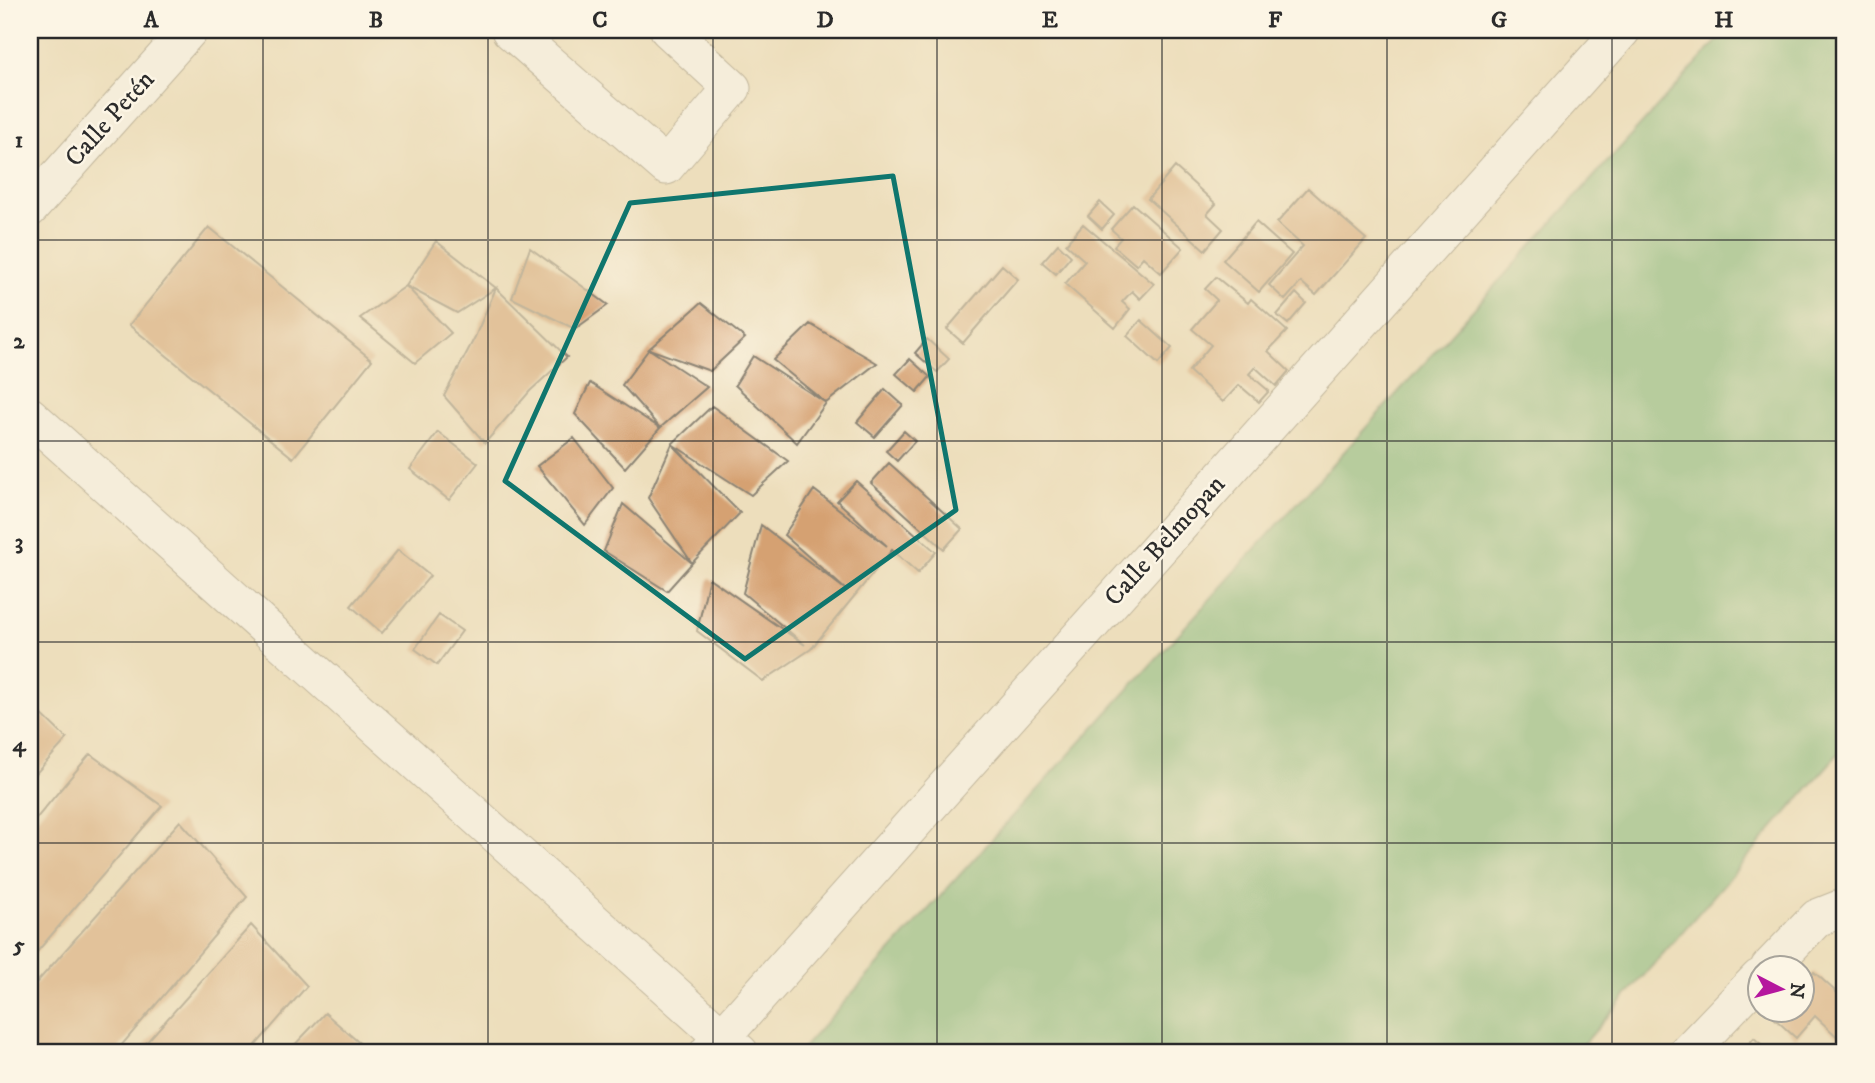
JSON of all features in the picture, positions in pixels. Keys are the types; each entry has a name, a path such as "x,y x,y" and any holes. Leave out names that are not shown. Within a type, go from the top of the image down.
{"street":[{"name":"Calle Petén","path":"30,208 189,30"},
{"path":"510,30 666,166 732,88 669,30"},
{"name":"Calle Belmopan","path":"723,1048 1622,30"},
{"path":"30,416 723,1048"},
{"path":"1782,954 1817,918 1845,907"},
{"path":"1687,1053 1745,993"}],"highlighted area":[{"path":"893,176 956,510 745,659 505,481 630,203"}],"green space":[{"path":"1727,30 1845,30 1845,746 1576,1053 798,1053"}],"building":[{"path":"1175,167 1216,204 1207,214 1223,229 1205,250 1148,199"},
{"path":"1308,188 1366,239 1316,295 1301,282 1285,300 1269,285 1303,246 1277,223"},
{"path":"1100,202 1114,215 1102,229 1088,216"},
{"path":"1133,204 1183,248 1161,273 1143,257 1136,265 1114,246 1121,238 1111,229"},
{"path":"1256,222 1292,254 1259,292 1223,260"},
{"path":"1083,224 1154,284 1140,299 1132,291 1122,302 1130,309 1115,328 1065,284 1085,261 1066,244"},
{"path":"209,227 372,360 293,458 129,325"},
{"path":"436,241 496,288 457,313 406,286"},
{"path":"1058,244 1071,256 1056,274 1042,262"},
{"path":"530,248 608,305 575,329 512,298"},
{"path":"1002,265 1018,279 963,343 947,329"},
{"path":"1216,277 1248,303 1251,299 1287,331 1268,351 1289,371 1276,386 1255,367 1249,374 1269,391 1259,402 1239,385 1223,402 1189,371 1211,345 1192,329 1217,300 1205,289"},
{"path":"406,286 451,333 415,363 360,318"},
{"path":"496,288 567,357 530,391 485,443 444,396 475,337"},
{"path":"1296,293 1306,303 1288,324 1277,315"},
{"path":"701,303 745,338 710,371 649,349"},
{"path":"1141,320 1172,348 1158,364 1127,336"},
{"path":"810,324 877,363 826,403 773,360"},
{"path":"927,339 949,359 937,372 915,353"},
{"path":"649,349 707,387 660,428 622,385"},
{"path":"753,356 826,403 797,443 735,385"},
{"path":"910,359 930,377 917,392 896,374"},
{"path":"590,383 660,428 625,468 575,414"},
{"path":"885,389 903,405 875,437 857,422"},
{"path":"712,406 788,461 751,495 672,444"},
{"path":"904,431 915,441 897,461 886,451"},
{"path":"438,432 478,463 449,500 410,469"},
{"path":"574,438 613,488 585,525 537,466"},
{"path":"672,444 740,513 692,563 648,498"},
{"path":"889,463 962,529 944,549 871,483"},
{"path":"856,481 936,552 918,573 892,550 811,649 763,681 697,631 709,578 805,645 743,593 761,525 846,590 784,535 814,490 887,546 837,501"},
{"path":"623,504 692,563 667,591 604,551"},
{"path":"398,550 430,576 382,633 351,606"},
{"path":"439,615 462,631 437,665 415,649"},
{"path":"30,703 67,739 30,780"},
{"path":"90,754 162,806 30,960 30,826"},
{"path":"180,821 247,897 115,1053 30,1053 30,990"},
{"path":"251,925 307,986 249,1053 137,1053"},
{"path":"1815,973 1845,1000 1845,1044 1815,1016"},
{"path":"325,1013 371,1053 287,1053"},
{"path":"1781,1024 1808,1024 1796,1038"},
{"path":"1754,1038 1771,1053 1740,1053"}]}
